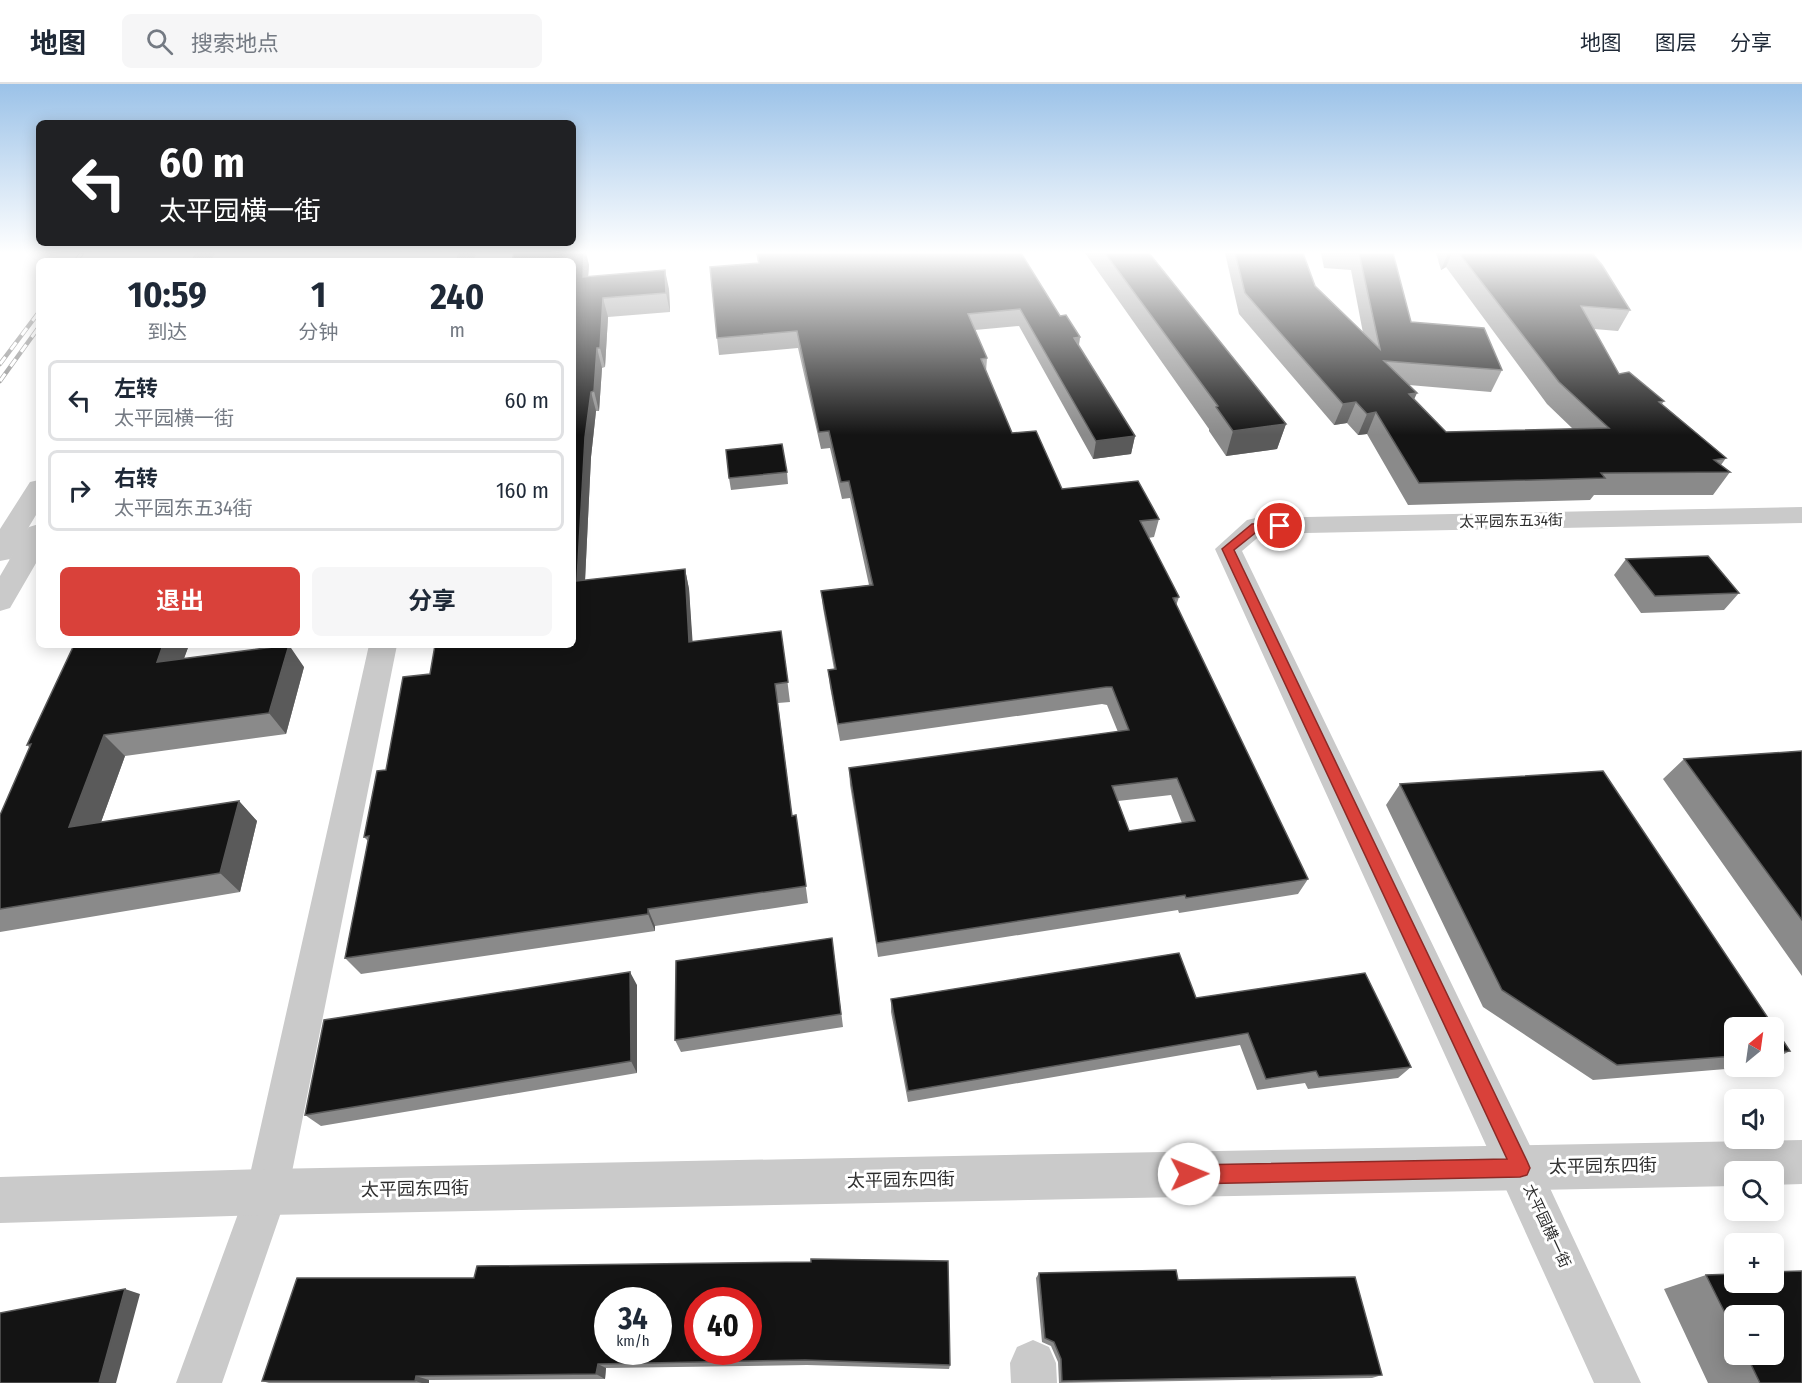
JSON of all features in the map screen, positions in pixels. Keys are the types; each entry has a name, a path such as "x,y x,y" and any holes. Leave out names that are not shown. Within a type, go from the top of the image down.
{"street":[{"path":"0,552 36,493"},
{"name":"太平园东五34街","path":"1228,549 1256,526 1802,515"},
{"path":"0,601 36,538"},
{"name":"太平园横一街","path":"1228,549 1520,1168 1618,1383"},
{"path":"199,1383 267,1192 382,648"},
{"name":"太平园东四街","path":"0,1200 267,1192 1802,1162"}],"building":[{"path":"576,314 602,314 600,348 597,348 594,391 591,392 585,437 577,581 685,569 689,642 781,631 788,682 775,684 792,816 796,815 806,886 648,909 648,914 345,958 369,836 364,837 377,771 386,770 403,677 430,674 434,648 576,648"},
{"path":"715,314 972,314 968,314 987,358 981,359 1012,433 1036,431 1062,489 1138,481 1159,519 1140,521 1179,597 1173,598 1308,879 1186,898 1185,895 877,943 849,768 1129,730 1112,687 838,724 828,670 836,669 821,591 873,585 849,481 841,482 829,431 819,432 797,331 717,338","holes":["1177,778 1195,821 1129,831 1112,786"]},
{"path":"1023,314 1066,315 1080,337 1074,338 1135,436 1096,441"},
{"path":"1150,314 1198,314 1286,424 1233,431 1216,407 1218,406"},
{"path":"1263,314 1343,314 1380,349 1372,314 1409,314 1411,322 1484,328 1502,370 1384,361 1417,393 1409,394 1446,432 1609,428 1559,382 1506,314 1585,314 1619,374 1629,372 1664,401 1659,402 1726,458 1714,460 1730,472 1601,473 1605,478 1419,483 1376,412 1367,414 1356,402 1343,404"},
{"path":"782,444 787,472 729,478 726,450"},
{"path":"1708,556 1739,593 1655,596 1626,559"},
{"path":"73,648 162,648 157,662 266,648 288,648 269,713 104,735 69,827 239,801 220,873 0,909 0,815 31,744 27,745"},
{"path":"1802,751 1802,920 1684,759"},
{"path":"1603,771 1767,1017 1724,1017 1724,1057 1617,1065 1502,990 1400,784"},
{"path":"832,938 841,1014 675,1040 676,961"},
{"path":"1179,953 1196,998 1365,973 1411,1067 1319,1077 1316,1071 1266,1079 1248,1033 908,1091 891,999"},
{"path":"630,972 631,1061 305,1115 324,1020"},
{"path":"1784,1042 1790,1051 1784,1051"},
{"path":"811,1259 948,1261 950,1365 762,1361 762,1287 684,1287 684,1362 672,1363 672,1287 594,1287 594,1365 598,1365 596,1374 416,1376 415,1381 262,1381 297,1278 474,1278 477,1266 811,1262"},
{"path":"1176,1270 1178,1280 1355,1277 1382,1375 1062,1381 1061,1359 1054,1342 1045,1338 1039,1273"},
{"path":"1802,1271 1802,1383 1760,1383 1751,1365 1784,1365 1784,1305 1724,1305 1724,1311 1706,1275 1724,1274 1724,1293 1784,1293 1784,1272"},
{"path":"125,1289 99,1383 0,1383 0,1313"}],"railway":[{"path":"0,364 36,316"},
{"path":"0,381 36,331"}],"route":[{"path":"1189,1174 1520,1168 1228,549 1256,526 1280,526"}]}
